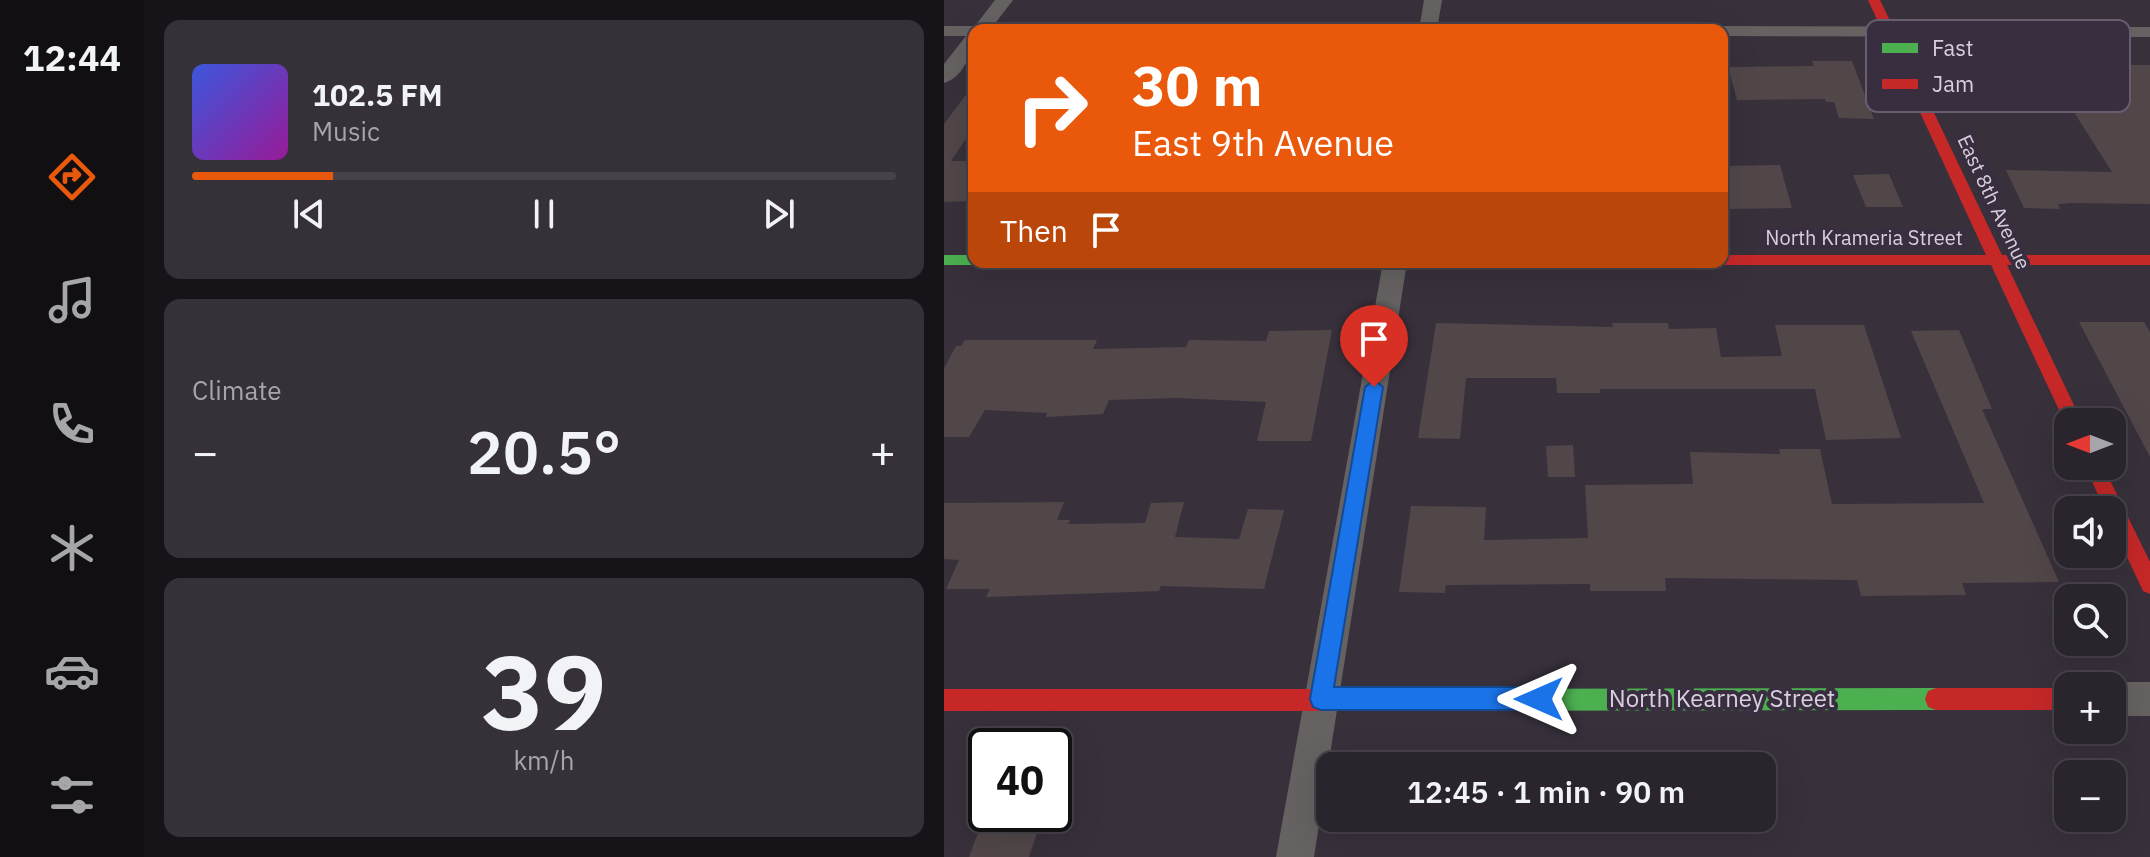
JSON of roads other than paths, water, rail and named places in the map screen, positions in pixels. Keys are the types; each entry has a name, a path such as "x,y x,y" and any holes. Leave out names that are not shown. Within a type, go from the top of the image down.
{"street":[{"path":"986,24 1004,0"},
{"path":"1429,24 1433,0"},
{"name":"East 8th Avenue","path":"1874,0 1884,20"},
{"path":"944,31 968,31"},
{"path":"1728,31 1866,31"},
{"path":"2130,32 2150,32"},
{"path":"944,77 968,46"},
{"name":"East 8th Avenue","path":"1927,112 2066,408"},
{"path":"944,260 968,260"},
{"name":"North Krameria Street","path":"1728,260 2150,260"},
{"path":"1295,857 1394,268"},
{"path":"2101,480 2150,584"},
{"name":"North Kearney Street","path":"944,700 2054,699"},
{"path":"2126,699 2150,699"}]}
